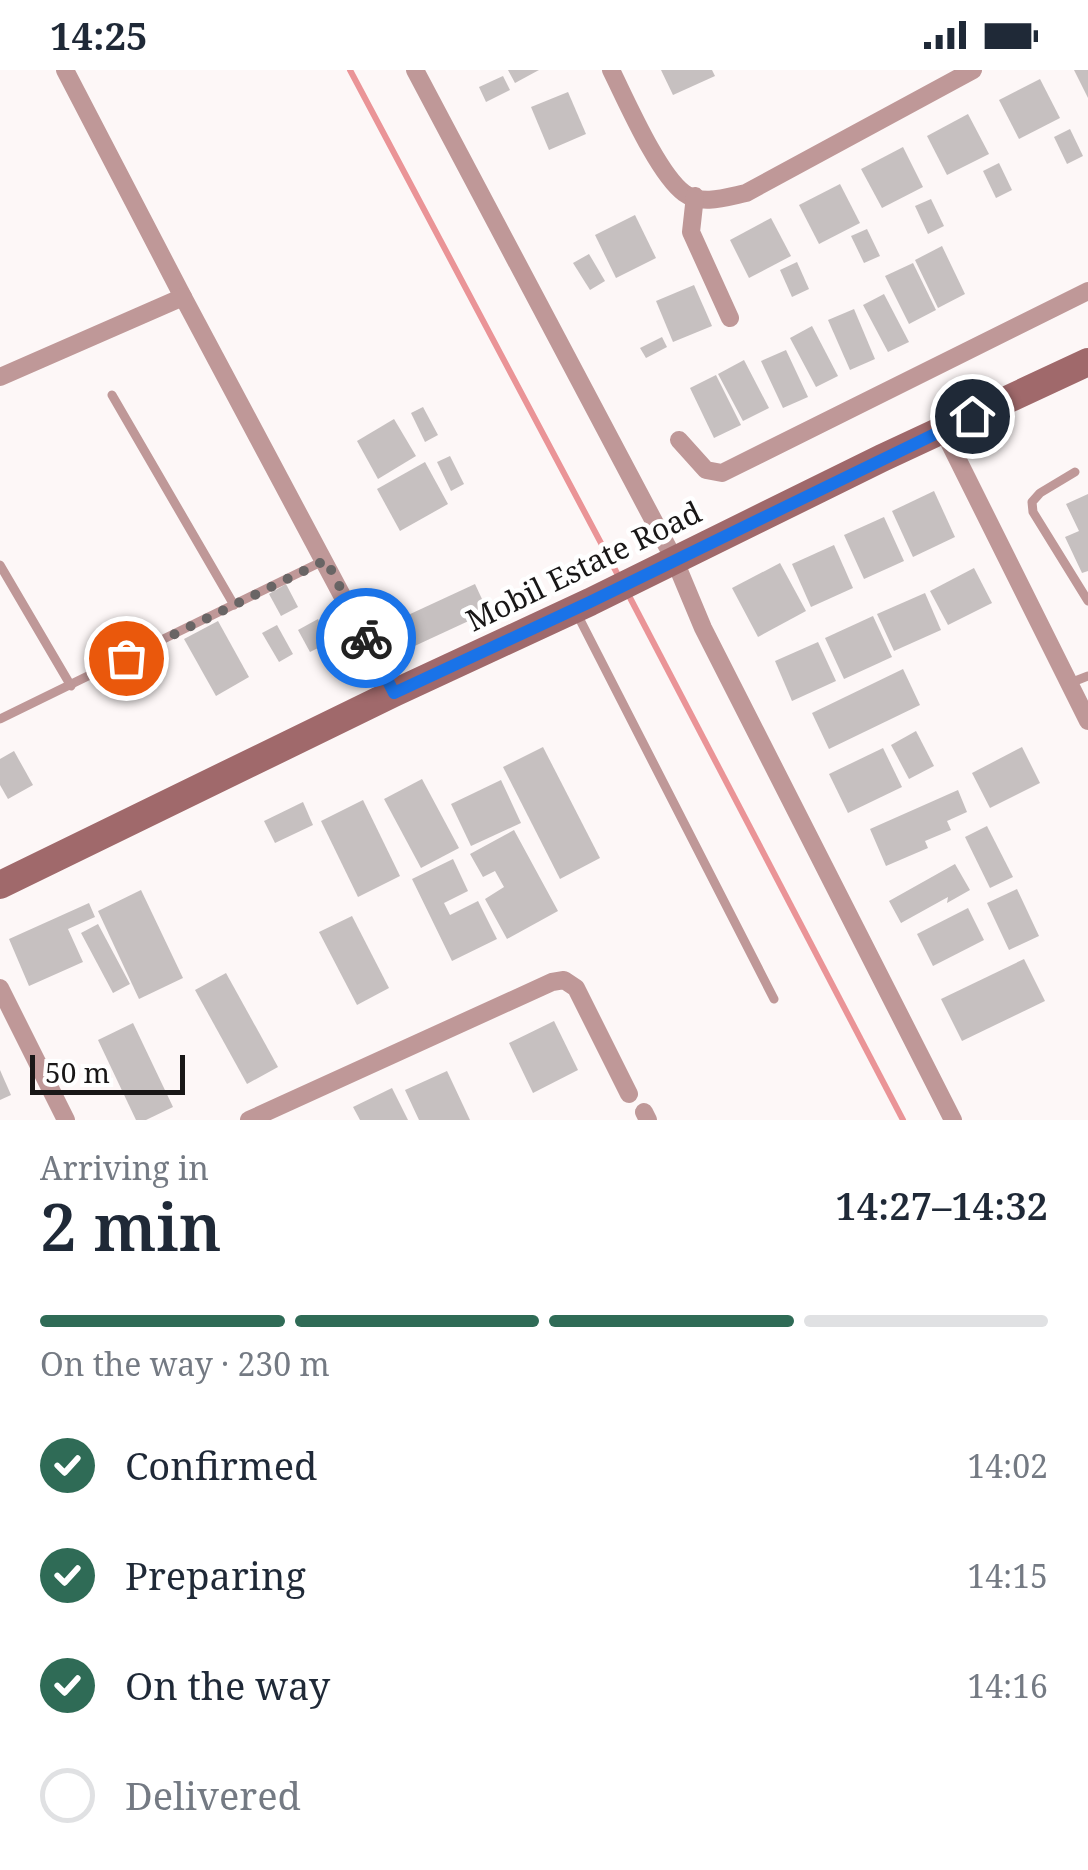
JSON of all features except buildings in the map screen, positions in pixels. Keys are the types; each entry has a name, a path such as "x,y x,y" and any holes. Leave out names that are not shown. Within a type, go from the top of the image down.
{"main road":[{"name":"Mobil Estate Road","path":"0,886 1088,362"}],"street":[{"path":"65,70 394,693"},
{"path":"415,70 674,560 703,628 953,1120"},
{"path":"610,70 653,152 685,194 711,201 746,193 938,78 974,70"},
{"path":"695,196 691,232 730,318"},
{"path":"679,440 706,470 722,473 1088,291"},
{"path":"0,377 183,297"},
{"path":"943,430 1088,722"},
{"path":"249,1120 552,982 564,980 576,988 630,1094"},
{"path":"0,988 66,1120"}],"lane":[{"path":"112,395 234,606"},
{"path":"1074,472 1040,492 1032,502 1033,512 1088,601"},
{"path":"0,720 326,560"},
{"path":"0,565 71,686"},
{"path":"583,606 774,999"},
{"path":"1070,683 1088,676"}],"waterway":[{"path":"350,70 619,577"},
{"path":"627,592 903,1120"}],"way so far":[{"path":"126,658 326,560 366,638"}],"route":[{"path":"366,638 394,693 972,416"}]}
